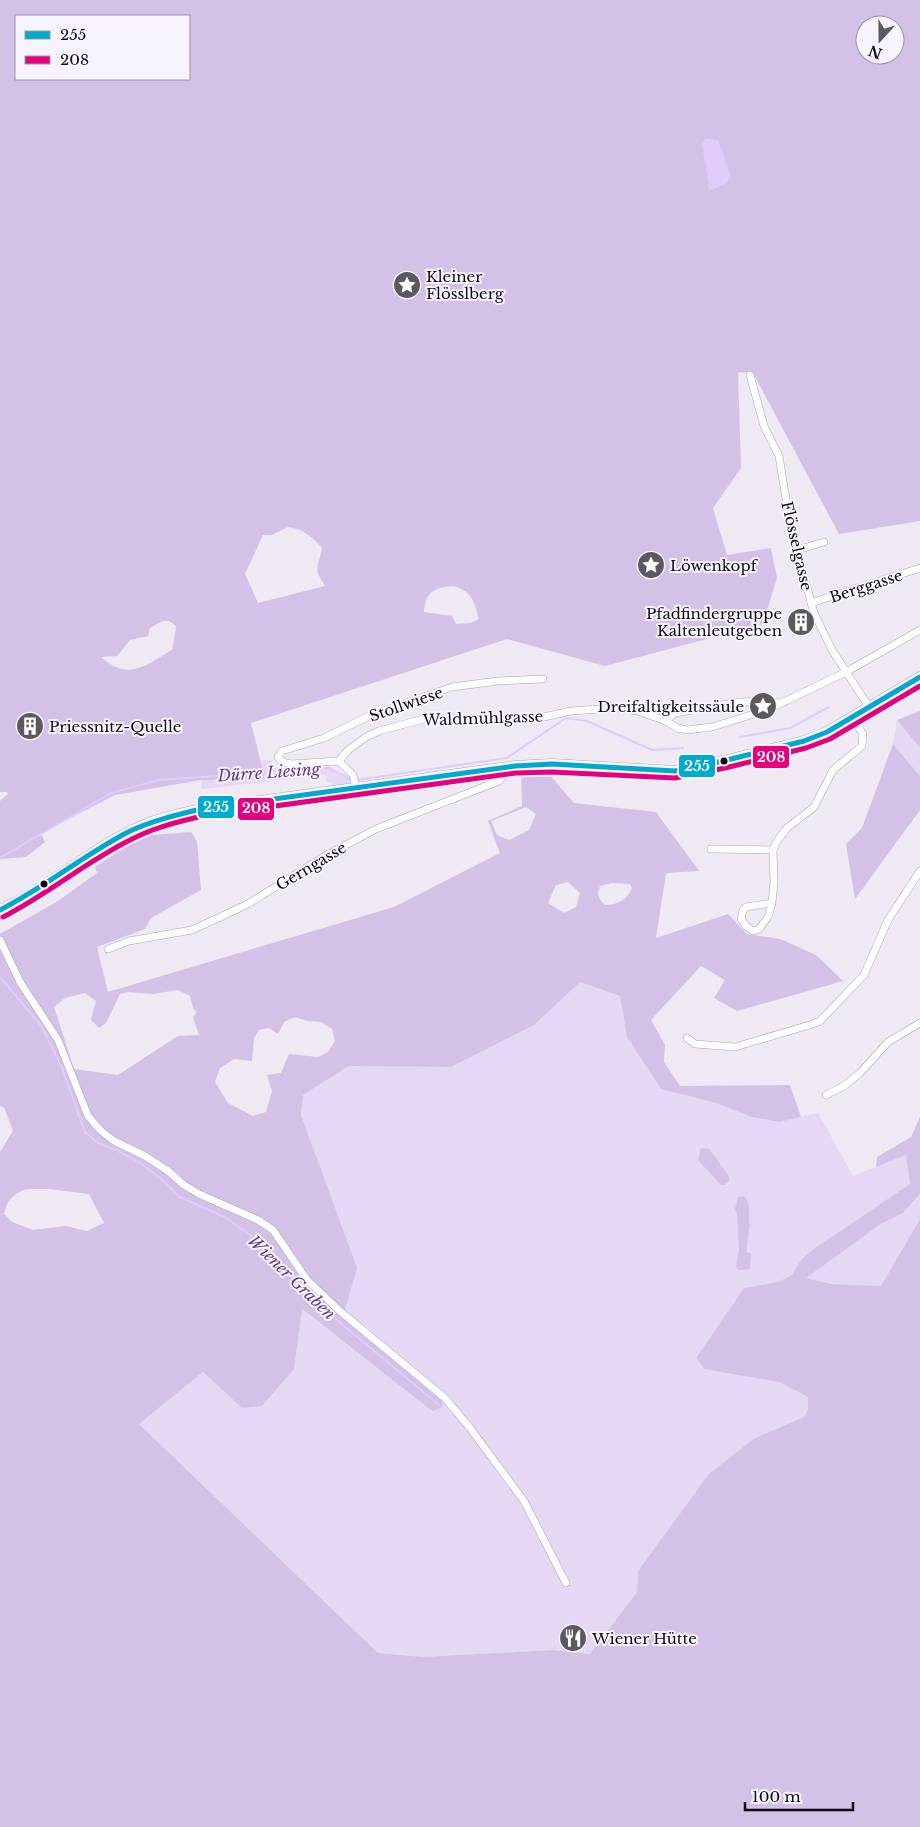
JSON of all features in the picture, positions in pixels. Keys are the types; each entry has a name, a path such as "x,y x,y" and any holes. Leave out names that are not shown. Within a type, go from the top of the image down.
{"main road":[{"path":"0,910 109,843 149,823 201,809 356,786 504,767 552,764 675,771 804,741 827,732 920,677"}],"street":[{"name":"Flösselgasse","path":"750,375 764,426 779,456 790,524 811,603 824,634 869,707"},
{"path":"797,550 824,542"},
{"name":"Berggasse","path":"811,603 920,568"},
{"name":"Waldmühlgasse","path":"339,761 347,751 366,737 379,731 427,718 539,718 571,711 615,708 638,711 666,721 677,728 687,730 712,727 744,718 780,704 846,672 920,630"},
{"name":"Stollwiese","path":"339,761 291,764 282,762 278,757 285,749 324,738 370,716 452,687 543,679"},
{"path":"666,721 675,713 739,702 765,701 780,704"},
{"path":"772,903 746,907 743,910 741,919 753,931 760,929 768,918 772,903 776,841 787,828 814,807 833,770 862,746 863,734 852,718"},
{"path":"339,761 353,775 356,786"},
{"name":"Gerngasse","path":"108,950 129,941 192,930 246,905 327,855 376,829 499,781 504,774 504,767"},
{"path":"711,848 774,850"},
{"path":"687,1038 695,1044 735,1047 820,1021 864,975 888,920 920,871"},
{"path":"0,940 20,982 58,1040 88,1116 100,1130 114,1141 145,1156 199,1194 258,1220 273,1230 307,1280 340,1312 445,1398 470,1428 524,1500 566,1583"},
{"path":"826,1095 844,1086 860,1073 888,1042 920,1023"}],"shaded area":[{"path":"0,0 920,0 920,521 839,534 753,373 738,372 741,468 713,508 727,555 771,548 777,578 763,624 605,666 507,639 251,723 265,779 201,780 115,795 41,833 45,842 26,857 0,859 0,801 8,794 7,792 0,792","holes":["288,527 307,534 322,548 318,570 325,586 258,603 245,574 263,535 272,535","454,586 460,588 472,598 479,619 471,623 456,624 452,616 424,612 429,595 437,589","162,621 169,621 176,626 173,649 155,661 129,670 120,669 101,657 117,656 130,640 148,636 150,628"]},
{"path":"706,138 718,140 730,174 727,183 712,190 709,189 702,144"},
{"path":"920,711 920,748 897,720"},
{"path":"897,720 920,748 920,776 893,744"},
{"path":"893,744 920,776 920,810 855,899 846,844 862,828"},
{"path":"260,760 271,760 273,766 279,771 326,767 351,777 352,785 332,787 332,782 326,782 325,775 202,789 201,780 265,779"},
{"path":"521,772 547,772 574,803 656,812 699,871 666,873 656,938 728,914 747,934 780,939 816,955 843,981 737,1011 714,998 725,980 701,966 651,1020 665,1045 664,1062 680,1086 790,1085 801,1117 779,1122 752,1117 713,1102 661,1089 627,1037 620,996 580,982 534,1025 451,1067 349,1066 303,1095 301,1115 357,1268 343,1316 442,1401 442,1407 432,1411 302,1309 294,1369 262,1406 242,1408 203,1372 139,1424 378,1653 423,1657 552,1650 590,1654 637,1592 638,1571 709,1474 755,1438 804,1417 808,1410 808,1397 779,1382 704,1369 696,1358 744,1288 778,1282 792,1275 801,1260 812,1250 910,1184 906,1155 876,1167 877,1157 911,1137 920,1117 920,1194 903,1213 881,1224 806,1278 831,1284 881,1286 920,1219 920,1827 0,1827 0,1152 13,1131 4,1107 0,1106 0,934 58,901 97,873 95,867 127,846 152,835 191,832 197,841 201,890 151,918 145,929 97,947 108,992 394,907 500,853 488,821 522,806","holes":["526,807 536,814 529,830 509,840 497,835 491,821","568,882 580,893 576,907 564,913 548,903 556,885","612,883 630,884 632,888 622,901 614,904 605,905 601,901 598,892 600,886","178,990 190,996 193,1008 197,1012 193,1017 199,1035 178,1036 118,1075 74,1069 54,1007 65,998 85,993 96,1001 91,1020 99,1028 106,1023 120,994 128,992 152,994","295,1017 307,1021 321,1022 332,1029 335,1041 328,1052 318,1057 289,1054 281,1073 267,1075 272,1091 266,1112 253,1116 228,1103 215,1082 220,1068 234,1059 252,1061 254,1038 259,1030 269,1028 278,1034 284,1022","26,1189 50,1189 89,1194 104,1223 87,1231 66,1226 33,1230 12,1222 4,1214 9,1201"]},
{"path":"580,981 620,996 627,1037 661,1089 713,1102 752,1117 779,1122 818,1113 853,1176 906,1155 910,1184 812,1250 801,1260 792,1275 778,1282 744,1288 696,1358 704,1369 779,1382 808,1397 808,1410 804,1417 755,1438 638,1571 637,1592 590,1654 552,1650 423,1657 378,1653 139,1424 203,1372 242,1408 294,1369 301,1309 432,1411 442,1400 343,1316 301,1115 303,1095 350,1066 451,1067 534,1025"},
{"path":"701,1148 709,1149 729,1176 729,1181 725,1185 721,1185 698,1160"},
{"path":"920,1194 920,1219 881,1286 831,1284 805,1278 881,1224 903,1213"},
{"path":"741,1196 747,1200 749,1208 750,1227 747,1252 751,1254 750,1269 739,1270 736,1266 739,1249 735,1209 738,1197"}],"waterway":[{"name":"Dürre Liesing","path":"740,737 790,728 829,707"},
{"name":"Dürre Liesing","path":"356,780 507,758 566,718 587,721 652,750 683,748"},
{"name":"Dürre Liesing","path":"0,858 111,793 159,780 329,768 351,780"},
{"name":"Wiener Graben","path":"0,977 42,1027 62,1068 85,1132 98,1143 139,1162 180,1197 226,1218 264,1245 331,1315 439,1405"}],"transit line":[{"name":"255","path":"0,910 128,832 155,821 201,809 515,766 552,764 675,771 804,741 827,732 920,677"},
{"name":"208","path":"3,917 115,848 149,831 184,820 516,773 552,772 675,778 806,748 830,739 920,686"}],"place":[{"name":"Kleiner Flösslberg","path":"407,285"},
{"name":"Löwenkopf","path":"651,565"},
{"name":"Pfadfindergruppe Kaltenleutgeben","path":"801,622"},
{"name":"Dreifaltigkeitssäule","path":"763,706"},
{"name":"Priessnitz-Quelle","path":"30,726"},
{"name":"Wiener Hütte","path":"573,1638"}]}
